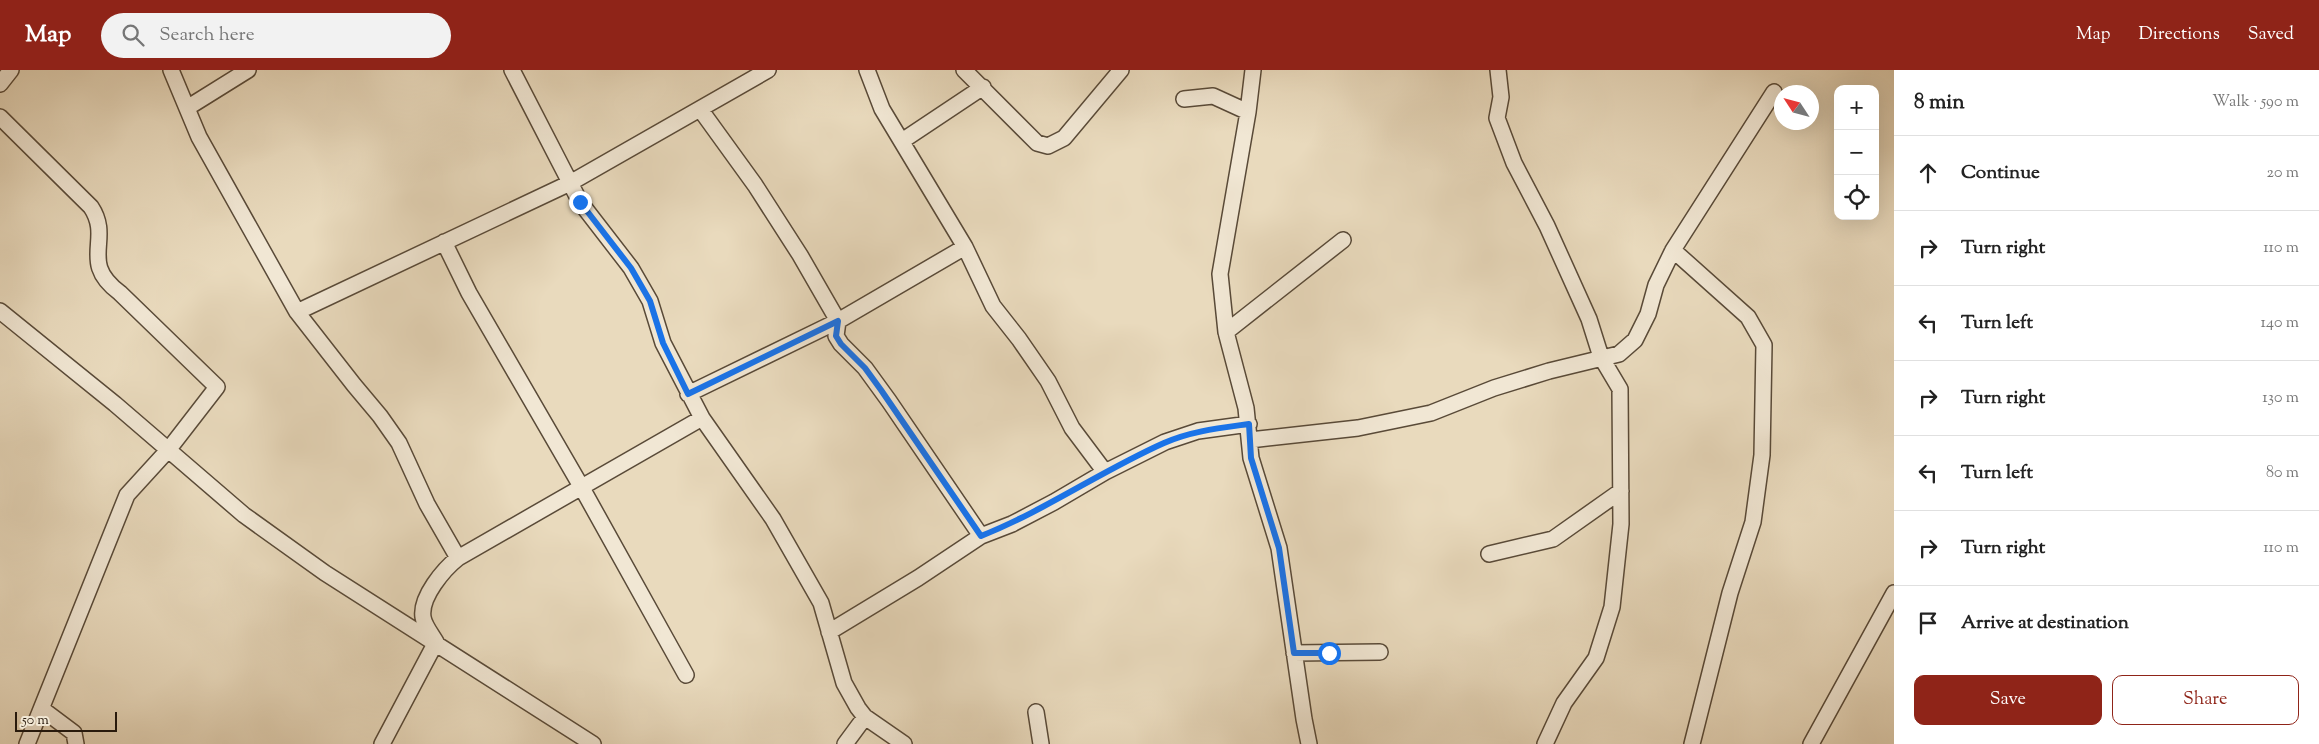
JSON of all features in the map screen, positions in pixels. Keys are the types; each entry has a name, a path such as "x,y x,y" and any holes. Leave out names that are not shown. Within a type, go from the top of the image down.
{"street":[{"path":"0,84 11,70"},
{"path":"171,70 199,137 297,312 380,416 399,443 427,504 458,558"},
{"path":"187,108 248,70"},
{"path":"512,70 580,202 631,268 650,301 663,343 688,394 702,418 772,519 821,603 844,683 865,717 904,744"},
{"path":"297,312 570,183 768,70"},
{"path":"867,70 882,109 965,247 993,306 1048,381 1072,428 1105,472"},
{"path":"964,70 1037,143 1048,146 1064,138 1121,70"},
{"path":"1253,70 1248,112 1220,274 1226,332 1249,424 1251,458 1279,548 1294,653 1310,744"},
{"path":"1498,70 1501,97 1497,118 1514,163 1547,226 1589,319 1601,357 1620,390 1621,524 1612,607 1596,658 1564,703 1545,744"},
{"path":"902,141 983,87"},
{"path":"1250,440 1358,428 1431,413 1494,388 1601,357 1619,354 1634,340 1648,314 1656,286 1673,250 1774,92"},
{"path":"1184,99 1213,96 1248,112"},
{"path":"700,108 756,185 800,255 838,321 836,336 841,344 865,368 981,536"},
{"path":"0,117 91,207 99,218 97,265 107,283 120,293 217,387 168,449 127,496 27,744"},
{"path":"1226,332 1343,240"},
{"path":"444,242 469,294 582,488 686,675"},
{"path":"688,394 838,321 965,247"},
{"path":"1673,250 1748,316 1764,345 1762,455 1753,522 1730,593 1692,744"},
{"path":"0,311 168,449 244,515 325,573 436,642 593,744"},
{"path":"436,642 423,617 428,593 445,569 458,558 702,418"},
{"path":"829,632 918,578 981,536 1054,502 1105,472 1173,439 1198,431 1249,424"},
{"path":"1489,554 1553,539 1621,491"},
{"path":"1811,744 1894,593"},
{"path":"382,744 436,642"},
{"path":"1294,653 1380,652"},
{"path":"42,709 74,733 76,744"},
{"path":"1036,712 1041,744"},
{"path":"845,744 865,717"}],"route":[{"path":"580,202 631,268 650,301 663,343 688,394 838,321 836,336 841,344 865,368 938,471 981,536 1012,524 1105,472 1165,442 1198,431 1249,424 1251,458 1279,548 1294,653 1329,653"}]}
